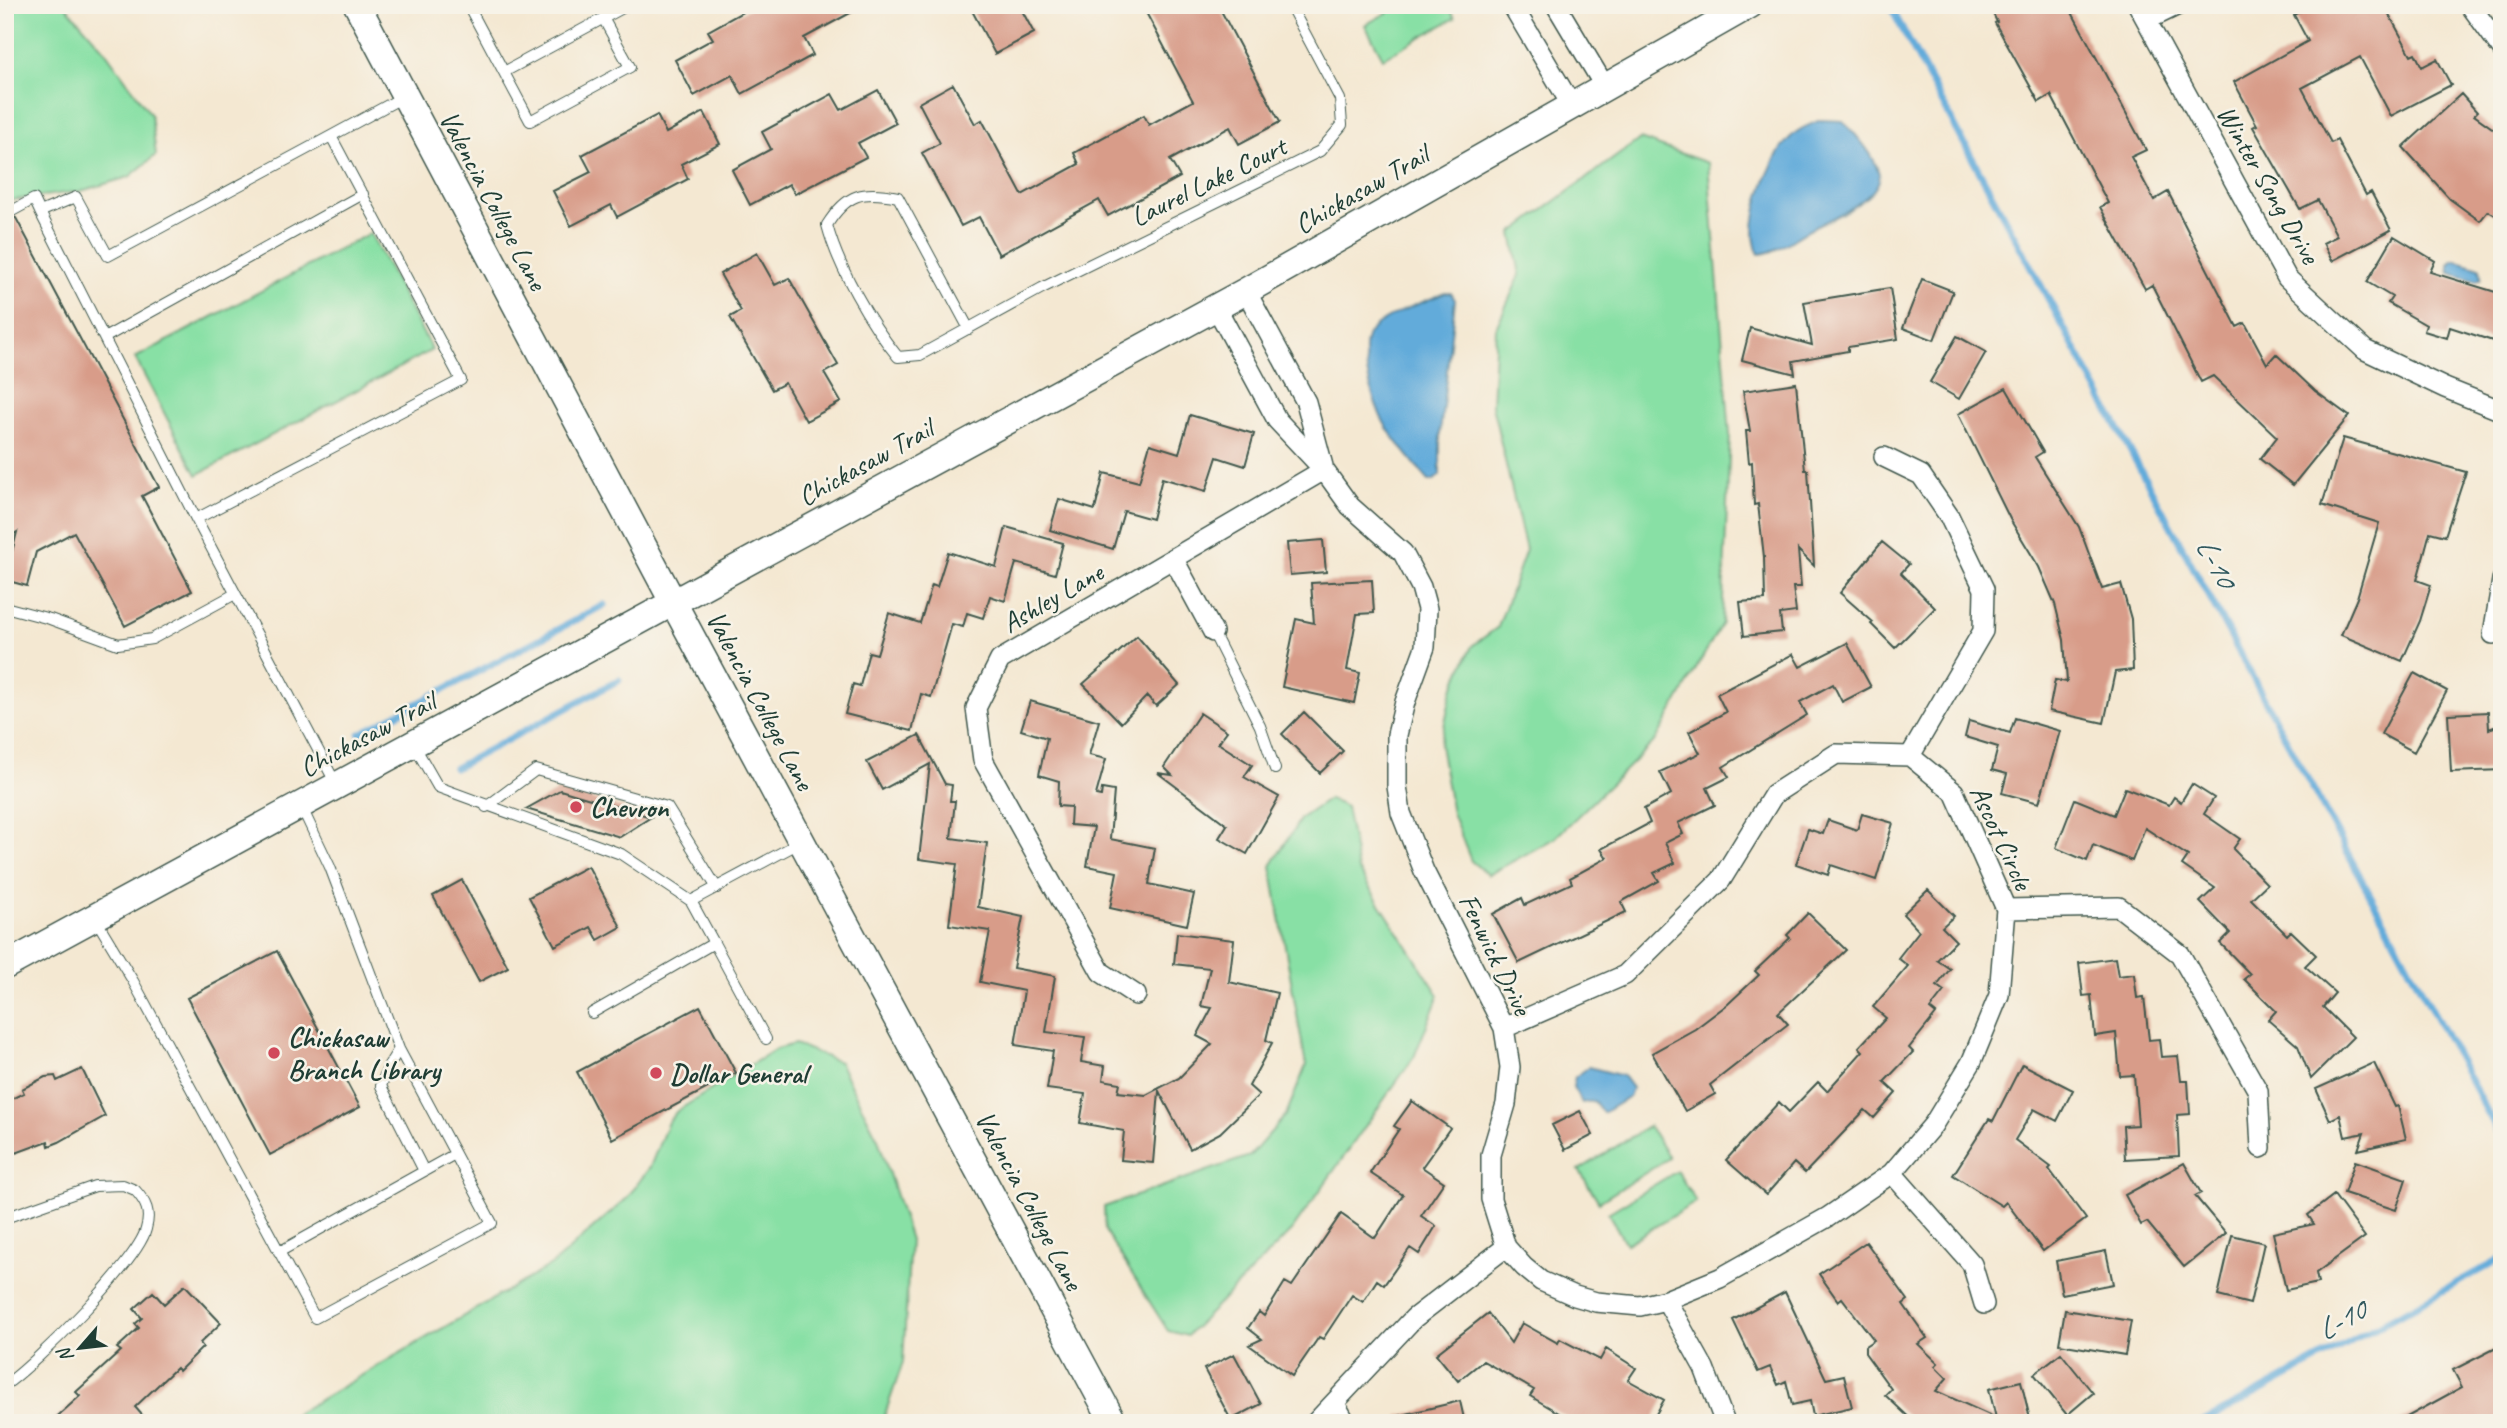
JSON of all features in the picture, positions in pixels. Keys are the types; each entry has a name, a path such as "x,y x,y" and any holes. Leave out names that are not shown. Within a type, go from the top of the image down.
{"street":[{"name":"Valencia College Lane","path":"357,5 674,604 1114,1423"},
{"path":"1512,5 1572,106"},
{"path":"1556,5 1605,87"},
{"name":"Chickasaw Trail","path":"5,966 1216,307 1750,5"},
{"path":"2142,13 2178,5"},
{"path":"2470,5 2502,49"},
{"name":"Winter Song Drive","path":"2142,13 2287,278 2365,350 2445,388 2502,411"},
{"name":"Fenwick Drive","path":"1246,290 1306,402 1324,470"},
{"name":"Fenwick Drive","path":"1216,307 1277,420 1324,470 1350,506 1403,553 1421,587 1427,609 1425,647 1405,702 1397,735 1397,786 1401,813 1424,872 1504,1028 1510,1067 1506,1104 1491,1155 1491,1199 1506,1247"},
{"path":"1504,1028 1625,975 1721,880 1774,794 1836,754 1910,756 1983,631 1984,589 1949,516 1921,475 1884,457"},
{"name":"Ashley Lane","path":"1136,995 1101,972 983,760 976,708 1000,660 1324,470"},
{"path":"1173,558 1213,632"},
{"path":"2493,634 2502,580"},
{"name":"Ascot Circle","path":"1506,1247 1541,1281 1575,1296 1640,1306 1666,1300 1720,1278 1828,1217 1892,1173 1933,1125 1971,1063 1999,995 2006,909 1954,792 1910,756"},
{"path":"2006,909 2119,907 2180,954 2258,1091 2261,1148"},
{"path":"1892,1173 1972,1264 1984,1304"},
{"path":"1315,1423 1414,1318 1506,1247"},
{"path":"1666,1300 1704,1368 1725,1423"},
{"path":"1335,1404 1346,1423"}],"lane":[{"path":"504,72 628,5"},
{"name":"Laurel Lake Court","path":"969,329 898,197 869,191 838,207 827,225 833,247 886,342 898,357 920,355 969,329 1042,288 1320,151 1342,125 1340,99 1290,5"},
{"path":"470,6 530,121 630,67 603,18"},
{"path":"40,212 76,197 108,256 404,97"},
{"path":"196,519 461,380 331,136"},
{"path":"104,338 363,194"},
{"path":"12,211 34,199 196,519 337,786"},
{"path":"5,607 50,619 118,645 152,639 235,594"},
{"path":"1213,632 1260,726 1275,769"},
{"path":"414,745 438,787 486,807 621,854 691,901 766,1039"},
{"path":"486,807 536,770 667,807 717,888"},
{"path":"94,918 133,981 315,1318 492,1223 399,1049 330,867 301,806"},
{"path":"691,901 802,841"},
{"path":"592,1013 714,943"},
{"path":"399,1049 381,1086 425,1171"},
{"path":"279,1252 455,1154"},
{"path":"5,1219 95,1186 109,1184 135,1190 147,1207 148,1216 141,1242 126,1261 85,1308 5,1385"}],"green space":[{"path":"5,5 65,5 106,52 151,115 156,155 129,177 81,191 5,201"},
{"path":"1401,5 1448,5 1455,18 1383,58 1365,25"},
{"path":"1640,139 1708,163 1730,434 1722,623 1656,740 1555,838 1488,875 1471,861 1452,813 1440,745 1452,690 1472,646 1498,627 1526,550 1492,405 1496,328 1520,275 1512,233"},
{"path":"370,233 432,350 197,475 135,358"},
{"path":"1329,799 1346,807 1358,870 1439,995 1414,1057 1292,1230 1187,1336 1168,1331 1105,1231 1104,1207 1250,1156 1286,1115 1306,1066 1271,866 1301,818"},
{"path":"795,1044 839,1062 878,1139 910,1240 903,1362 882,1423 280,1423 553,1264 626,1199 650,1167 668,1122 677,1111 776,1049"},
{"path":"1649,1126 1669,1158 1599,1202 1579,1170"},
{"path":"1677,1171 1696,1202 1626,1244 1608,1213"}],"water":[{"path":"1821,120 1843,121 1874,160 1879,174 1878,183 1873,191 1853,207 1780,248 1759,254 1754,227 1766,178 1780,150 1792,136"},
{"path":"2454,260 2480,268 2481,278 2477,281 2450,273 2449,264"},
{"path":"1445,293 1451,293 1455,300 1440,433 1440,475 1429,481 1382,418 1369,380 1365,353 1369,333 1383,321"},
{"path":"1589,1067 1623,1076 1632,1088 1629,1097 1603,1113 1594,1101 1582,1103 1573,1087 1575,1077"}],"building":[{"path":"755,5 865,5 804,38 813,55 742,94 732,75 694,96 675,60 713,39 708,31"},
{"path":"969,5 1019,5 1034,33 995,54"},
{"path":"1142,5 1218,5 1280,122 1239,144 1230,127 1170,160 1180,177 1108,216 1099,200 999,255 979,217 961,226 922,153 940,143 919,103 953,84 975,124 982,120 1022,195 1079,164 1074,153 1144,115 1149,125 1193,101"},
{"path":"1989,5 2068,5 2146,150 2131,157 2154,200 2168,192 2237,327 2245,323 2267,364 2276,354 2315,391 2349,416 2293,485 2260,459 2277,437 2213,376 2201,382 2152,285 2145,289 2100,207 2108,203 2051,95 2039,102 1995,23 1997,22"},
{"path":"2312,5 2384,5 2411,55 2415,53 2422,67 2437,59 2451,85 2391,116 2360,57 2302,88 2331,143 2337,140 2366,195 2371,192 2391,230 2332,261 2323,243 2337,236 2318,200 2300,209 2253,127 2257,125 2234,82 2308,41 2294,15"},
{"path":"878,90 896,123 858,143 866,157 795,194 789,184 750,205 732,170 771,149 762,132 832,94 841,110"},
{"path":"2461,94 2477,112 2474,115 2502,135 2502,219 2488,211 2480,221 2450,199 2403,147"},
{"path":"704,112 720,144 681,164 688,179 617,217 611,205 571,226 553,191 591,172 582,155 657,115 666,133"},
{"path":"5,214 16,218 159,487 142,496 192,591 125,626 74,532 36,552 27,586 5,580 17,532 5,539"},
{"path":"2394,236 2435,261 2430,272 2502,294 2502,344 2450,327 2447,338 2424,331 2426,325 2388,303 2392,297 2367,282"},
{"path":"757,253 775,285 789,278 838,365 824,373 841,402 806,421 785,383 772,390 730,317 741,311 720,274"},
{"path":"1922,279 1953,291 1934,340 1903,328"},
{"path":"1890,288 1898,339 1848,347 1848,351 1793,361 1795,374 1742,360 1750,328 1812,345 1804,302"},
{"path":"1957,336 1986,352 1959,399 1930,382"},
{"path":"1796,383 1805,470 1808,470 1814,566 1798,550 1801,587 1793,587 1796,612 1780,614 1782,632 1744,636 1740,602 1765,600 1764,557 1758,504 1754,505 1752,462 1749,463 1746,431 1750,431 1743,391"},
{"path":"2006,388 2043,452 2035,457 2079,527 2102,589 2121,584 2131,619 2133,670 2115,672 2104,723 2049,711 2055,680 2067,682 2064,640 2055,604 2039,567 2011,521 1958,414"},
{"path":"1190,415 1254,434 1245,466 1217,457 1206,491 1162,478 1152,519 1124,511 1113,549 1050,530 1059,499 1095,510 1104,473 1139,482 1150,444 1179,453"},
{"path":"2343,438 2466,472 2445,536 2430,532 2417,580 2431,585 2420,621 2402,661 2341,635 2357,598 2379,523 2322,505"},
{"path":"1006,527 1063,543 1055,574 1016,563 1005,601 990,596 983,618 967,613 963,627 952,624 931,697 921,694 912,731 845,714 853,684 860,686 869,652 877,654 889,613 920,623 932,585 937,587 948,552 996,567"},
{"path":"1323,540 1326,572 1290,575 1287,543"},
{"path":"1882,542 1909,564 1901,573 1935,608 1895,648 1871,624 1873,622 1840,593"},
{"path":"1372,580 1374,613 1357,614 1347,670 1360,673 1354,703 1282,687 1296,619 1314,623 1311,583"},
{"path":"1137,636 1179,685 1156,706 1147,696 1121,723 1083,684"},
{"path":"1847,643 1871,687 1842,702 1833,684 1800,702 1807,715 1723,767 1729,777 1707,788 1715,805 1678,823 1683,834 1665,843 1675,863 1654,873 1659,881 1621,902 1626,912 1519,963 1493,914 1522,898 1525,905 1572,883 1570,878 1607,858 1601,849 1650,823 1644,809 1671,794 1660,772 1700,753 1689,732 1726,712 1717,694 1793,654 1800,667"},
{"path":"2414,673 2447,691 2414,752 2381,734"},
{"path":"1030,701 1099,721 1089,755 1106,759 1096,795 1101,796 1102,789 1114,791 1110,839 1155,848 1149,884 1194,894 1187,925 1110,908 1117,872 1087,866 1094,827 1070,825 1071,807 1058,806 1059,781 1039,775 1047,738 1021,730"},
{"path":"1304,712 1343,751 1320,773 1282,734"},
{"path":"2488,712 2489,729 2502,724 2502,770 2451,772 2448,714"},
{"path":"1200,713 1227,731 1218,743 1252,765 1244,777 1279,797 1247,854 1219,838 1227,825 1158,773 1172,775 1164,767"},
{"path":"2015,718 2060,731 2039,803 2002,793 2007,774 1992,770 1998,747 1965,737 1969,721 2010,733"},
{"path":"919,735 945,784 952,785 950,801 955,801 951,838 987,843 978,907 1023,917 1013,968 1055,976 1046,1032 1085,1037 1081,1062 1105,1066 1103,1080 1120,1083 1118,1092 1146,1095 1179,1078 1212,1044 1197,1036 1212,1008 1201,1006 1210,968 1174,964 1177,933 1234,940 1229,982 1277,993 1266,1040 1272,1043 1249,1086 1259,1095 1220,1133 1190,1149 1159,1091 1153,1163 1121,1160 1124,1131 1080,1123 1085,1094 1047,1089 1053,1051 1015,1045 1024,991 980,982 990,931 949,925 957,864 919,859 930,764 882,790 867,762"},
{"path":"2192,784 2214,798 2204,814 2240,839 2233,849 2267,884 2251,899 2287,935 2291,931 2316,955 2305,966 2335,993 2323,1007 2353,1037 2311,1079 2298,1046 2268,1020 2276,1011 2244,979 2250,974 2220,943 2230,933 2200,902 2215,888 2182,865 2188,856 2145,828 2132,861 2093,845 2087,861 2056,848 2075,799 2114,815 2125,788 2169,805 2174,797 2181,802"},
{"path":"560,790 651,817 620,837 526,809"},
{"path":"1862,814 1893,823 1876,880 1831,865 1828,875 1796,864 1808,829 1823,834 1828,820 1857,830"},
{"path":"588,866 621,927 598,940 591,927 555,946 529,897"},
{"path":"462,880 508,967 479,982 433,896"},
{"path":"1928,890 1954,916 1942,927 1956,941 1937,960 1950,969 1937,986 1944,991 1930,1009 1936,1014 1909,1048 1913,1052 1884,1082 1896,1093 1874,1118 1865,1110 1805,1173 1794,1163 1766,1195 1726,1160 1779,1102 1789,1112 1818,1082 1827,1091 1863,1051 1859,1047 1886,1018 1873,1007 1908,966 1898,958 1919,931 1903,914"},
{"path":"1808,913 1846,950 1778,1013 1788,1024 1710,1085 1715,1094 1685,1111 1652,1053 1695,1029 1728,1004 1759,975 1755,971 1790,938 1787,935"},
{"name":"Chickasaw Branch Library","path":"277,951 360,1107 270,1155 187,998"},
{"path":"2115,958 2118,976 2134,974 2137,998 2144,997 2149,1040 2159,1039 2161,1057 2178,1056 2181,1081 2188,1081 2190,1114 2177,1115 2179,1156 2125,1159 2123,1126 2138,1125 2134,1075 2120,1076 2116,1033 2095,1036 2091,995 2083,996 2079,963"},
{"name":"Dollar General","path":"700,1006 736,1073 612,1139 577,1072"},
{"path":"2374,1063 2395,1107 2398,1106 2406,1139 2358,1150 2364,1133 2345,1137 2340,1115 2330,1120 2316,1089"},
{"path":"2022,1064 2073,1090 2057,1121 2034,1109 2015,1140 2051,1167 2049,1169 2086,1219 2043,1251 2006,1202 2002,1206 1953,1175 1989,1119 1993,1121"},
{"path":"82,1069 105,1116 59,1142 49,1146 48,1141 5,1157 5,1102 24,1093 22,1089 45,1077 55,1076 57,1081"},
{"path":"1412,1101 1450,1128 1422,1167 1444,1182 1421,1216 1436,1226 1419,1254 1410,1248 1384,1285 1377,1280 1363,1302 1352,1295 1323,1339 1319,1337 1292,1376 1249,1345 1262,1339 1248,1328 1259,1312 1264,1316 1285,1282 1292,1286 1341,1214 1375,1238 1403,1195 1370,1173 1399,1129 1394,1126"},
{"path":"1580,1111 1593,1135 1565,1150 1552,1125"},
{"path":"2355,1161 2406,1179 2396,1210 2344,1193"},
{"path":"2184,1163 2201,1193 2195,1196 2226,1233 2184,1267 2147,1222 2141,1225 2125,1195"},
{"path":"2334,1195 2365,1237 2316,1273 2318,1283 2286,1290 2273,1233 2314,1224 2308,1215"},
{"path":"2232,1235 2264,1243 2250,1304 2218,1296"},
{"path":"1866,1242 1908,1300 1903,1304 1927,1338 1918,1344 1938,1363 1935,1366 1947,1378 1936,1391 1996,1418 1989,1389 2021,1381 2031,1423 1915,1423 1885,1395 1891,1389 1865,1353 1865,1346 1874,1340 1842,1298 1838,1301 1819,1274"},
{"path":"2106,1251 2113,1284 2062,1294 2056,1261"},
{"path":"185,1285 221,1323 200,1343 203,1347 179,1371 176,1368 135,1407 149,1423 50,1423 80,1396 76,1392 121,1351 117,1348 139,1328 135,1324 142,1318 134,1309 153,1292 164,1304"},
{"path":"1785,1292 1826,1379 1844,1375 1852,1407 1813,1416 1810,1401 1792,1405 1786,1381 1778,1385 1770,1367 1758,1372 1733,1320"},
{"path":"2065,1310 2131,1321 2125,1355 2059,1344"},
{"path":"1488,1313 1511,1343 1522,1323 1558,1343 1560,1339 1600,1360 1606,1349 1636,1368 1628,1380 1664,1400 1651,1423 1576,1423 1530,1396 1534,1390 1483,1361 1458,1381 1436,1354"},
{"path":"2502,1345 2502,1423 2396,1423 2462,1387 2453,1370"},
{"path":"2061,1353 2093,1393 2067,1415 2034,1374"},
{"path":"1234,1354 1261,1404 1231,1420 1204,1369"},
{"path":"1460,1401 1465,1423 1399,1423 1398,1416"}],"waterway":[{"name":"L-10","path":"1890,6 2502,1139"},
{"path":"360,734 604,605"},
{"path":"455,768 619,680"},
{"name":"L-10","path":"2202,1423 2502,1258"}],"place":[{"name":"Chevron","path":"576,807"},
{"name":"Chickasaw Branch Library","path":"274,1053"},
{"name":"Dollar General","path":"656,1073"}]}
